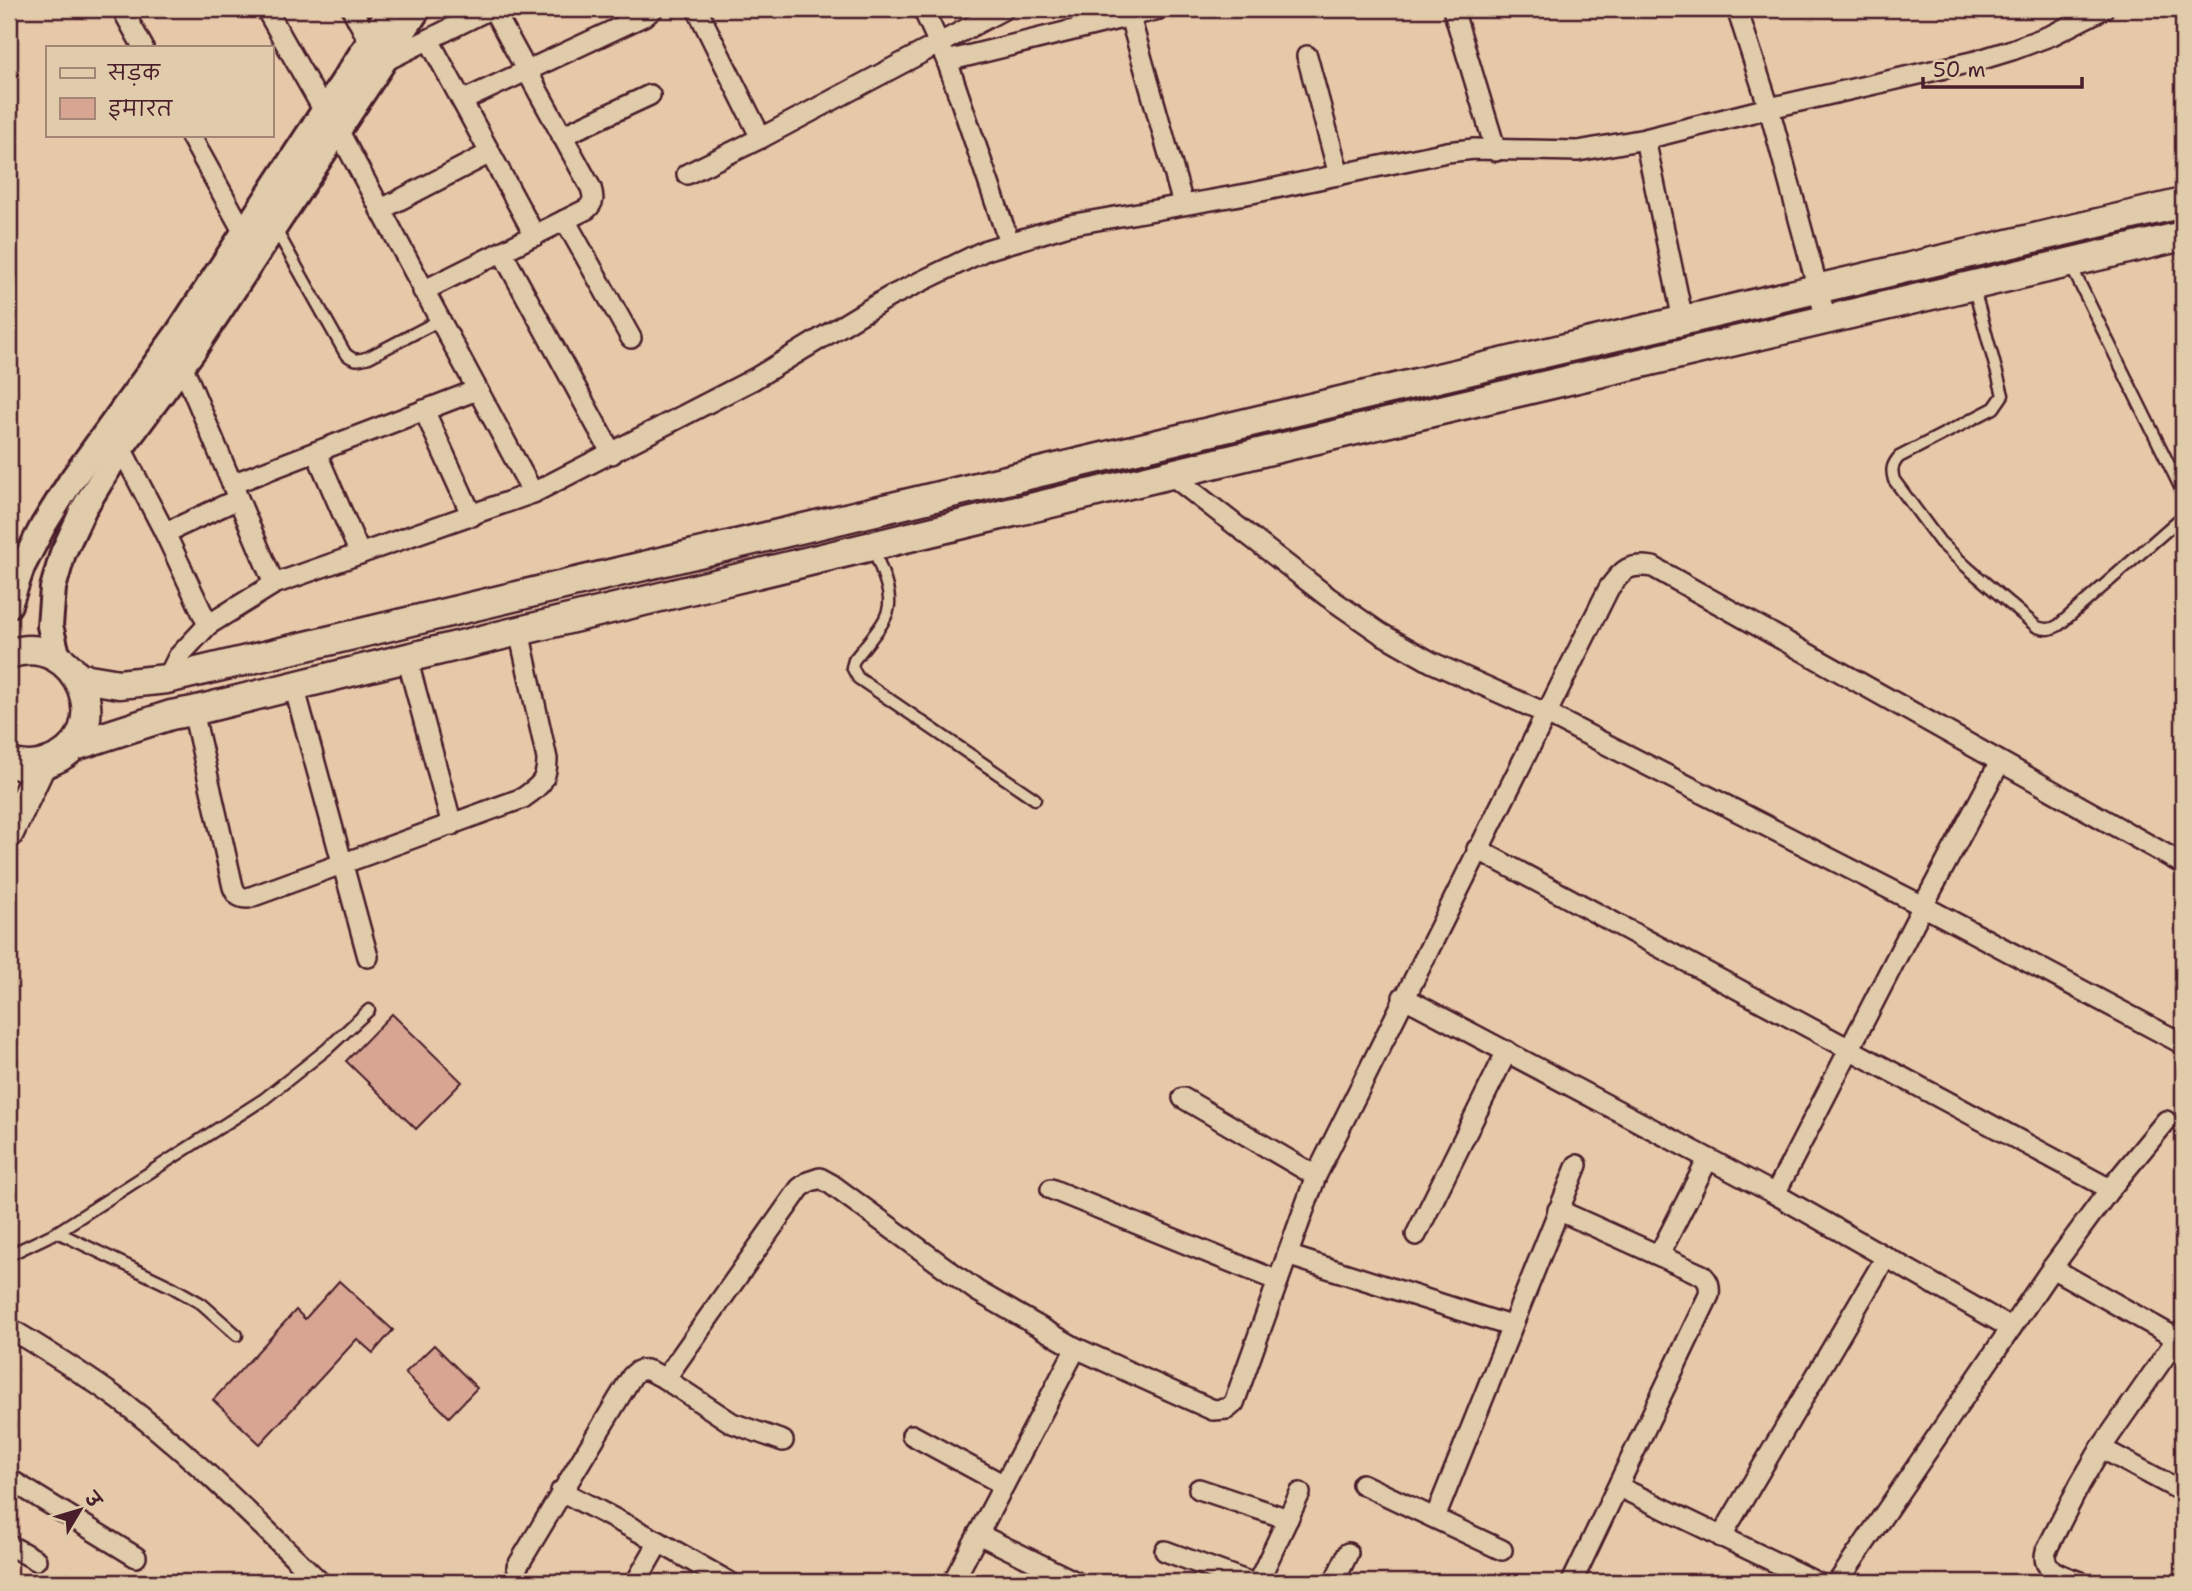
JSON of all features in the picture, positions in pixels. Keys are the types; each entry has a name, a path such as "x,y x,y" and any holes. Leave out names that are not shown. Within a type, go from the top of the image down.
{"main road":[{"path":"9,654 28,650 43,652 68,667 119,684 167,679 2183,203"},
{"path":"2100,222 2106,254"},
{"path":"72,747 171,715 193,712 1132,483 2183,236"},
{"path":"1506,362 1513,393"},
{"path":"1125,452 1132,483"},
{"path":"9,762 27,766 41,765 58,758 72,747 80,735 86,721 87,705 84,691 68,667"},
{"path":"9,833 41,765"}],"street":[{"path":"122,9 142,46"},
{"path":"266,9 380,210 533,494"},
{"path":"352,9 376,52"},
{"path":"376,52 391,9"},
{"path":"9,605 22,567 71,481 178,333 244,233 331,121 376,52 418,9"},
{"path":"376,52 429,40 491,9 591,188 594,198 593,204 587,209 423,291"},
{"path":"462,101 646,15 653,9"},
{"path":"696,9 761,138"},
{"path":"923,9 947,61 1009,242"},
{"path":"687,174 761,138 1004,9"},
{"path":"947,61 1159,9"},
{"path":"1452,9 1496,150"},
{"path":"1737,9 1769,108 1826,319"},
{"path":"167,679 178,657 208,625 274,584 533,494 754,379 889,297 948,267 1009,242 1069,225 1252,193 1447,152 1474,149 1578,151 1645,139 2012,51 2052,35 2103,9"},
{"path":"1130,17 1183,204"},
{"path":"429,40 536,236"},
{"path":"1307,56 1339,175"},
{"path":"562,136 650,95"},
{"path":"68,667 50,626 53,588 84,508 121,448 183,367 274,228 331,121"},
{"path":"191,136 244,233"},
{"path":"1645,139 1683,320"},
{"path":"380,210 490,153"},
{"path":"565,220 631,338"},
{"path":"502,252 612,454"},
{"path":"183,367 274,584"},
{"path":"165,533 235,492 316,452 477,390"},
{"path":"424,410 472,516"},
{"path":"121,448 208,625"},
{"path":"316,452 360,554"},
{"path":"1170,474 1328,597 1380,633 1431,662 1545,713 1923,906 2183,1044"},
{"path":"665,1380 800,1188 820,1178 977,1291 1076,1348 1213,1410 1227,1409 1237,1397 1316,1176 1609,588 1620,573 1638,564 1653,567 2183,864"},
{"path":"193,712 236,894 241,898 248,898 523,798 539,787 547,773 547,759 519,631"},
{"path":"407,658 452,825"},
{"path":"294,686 368,957"},
{"path":"1775,1194 2000,762"},
{"path":"1477,849 2110,1189"},
{"path":"1404,997 1775,1194 2011,1328"},
{"path":"1416,1235 1507,1051"},
{"path":"1183,1098 1316,1176"},
{"path":"1838,1582 2052,1268 2110,1189 2166,1121"},
{"path":"1659,1255 1708,1159"},
{"path":"1434,1518 1577,1165"},
{"path":"1051,1189 1278,1281"},
{"path":"1558,1210 1702,1275 1708,1280 1709,1295 1572,1582"},
{"path":"1287,1255 1510,1326"},
{"path":"1721,1538 1886,1257"},
{"path":"2052,1268 2181,1337 2101,1448 2044,1558 2052,1571 2080,1582"},
{"path":"9,1328 122,1402 194,1463 320,1582"},
{"path":"953,1582 1076,1348"},
{"path":"517,1567 637,1370 650,1370 732,1423 783,1441"},
{"path":"912,1435 1004,1485"},
{"path":"2101,1448 2183,1492"},
{"path":"9,1479 136,1557"},
{"path":"1362,1484 1502,1549"},
{"path":"1619,1487 1816,1582"},
{"path":"1199,1489 1288,1519"},
{"path":"561,1491 729,1582"},
{"path":"1258,1582 1300,1493"},
{"path":"978,1534 1076,1582"},
{"path":"636,1582 659,1542"},
{"path":"9,1545 36,1560"},
{"path":"1165,1551 1249,1582"},
{"path":"1334,1582 1348,1553"}],"lane":[{"path":"274,228 345,353 352,359 369,357 440,320"},
{"path":"2070,264 2183,493"},
{"path":"1973,285 2003,395 1994,408 1899,457 1891,471 1894,480 1940,542 2037,627 2045,630 2059,625 2183,516"},
{"path":"872,546 889,590 890,612 854,660 854,672 858,678 1035,799"},
{"path":"9,1255 57,1232 264,1099 317,1057 369,1010"},
{"path":"57,1232 202,1304 237,1335"}],"building":[{"path":"392,1014 462,1082 416,1129 346,1061"},
{"path":"339,1281 393,1330 373,1353 357,1339 260,1444 213,1400 296,1310 305,1319"},
{"path":"434,1345 477,1388 449,1417 405,1373"}]}
